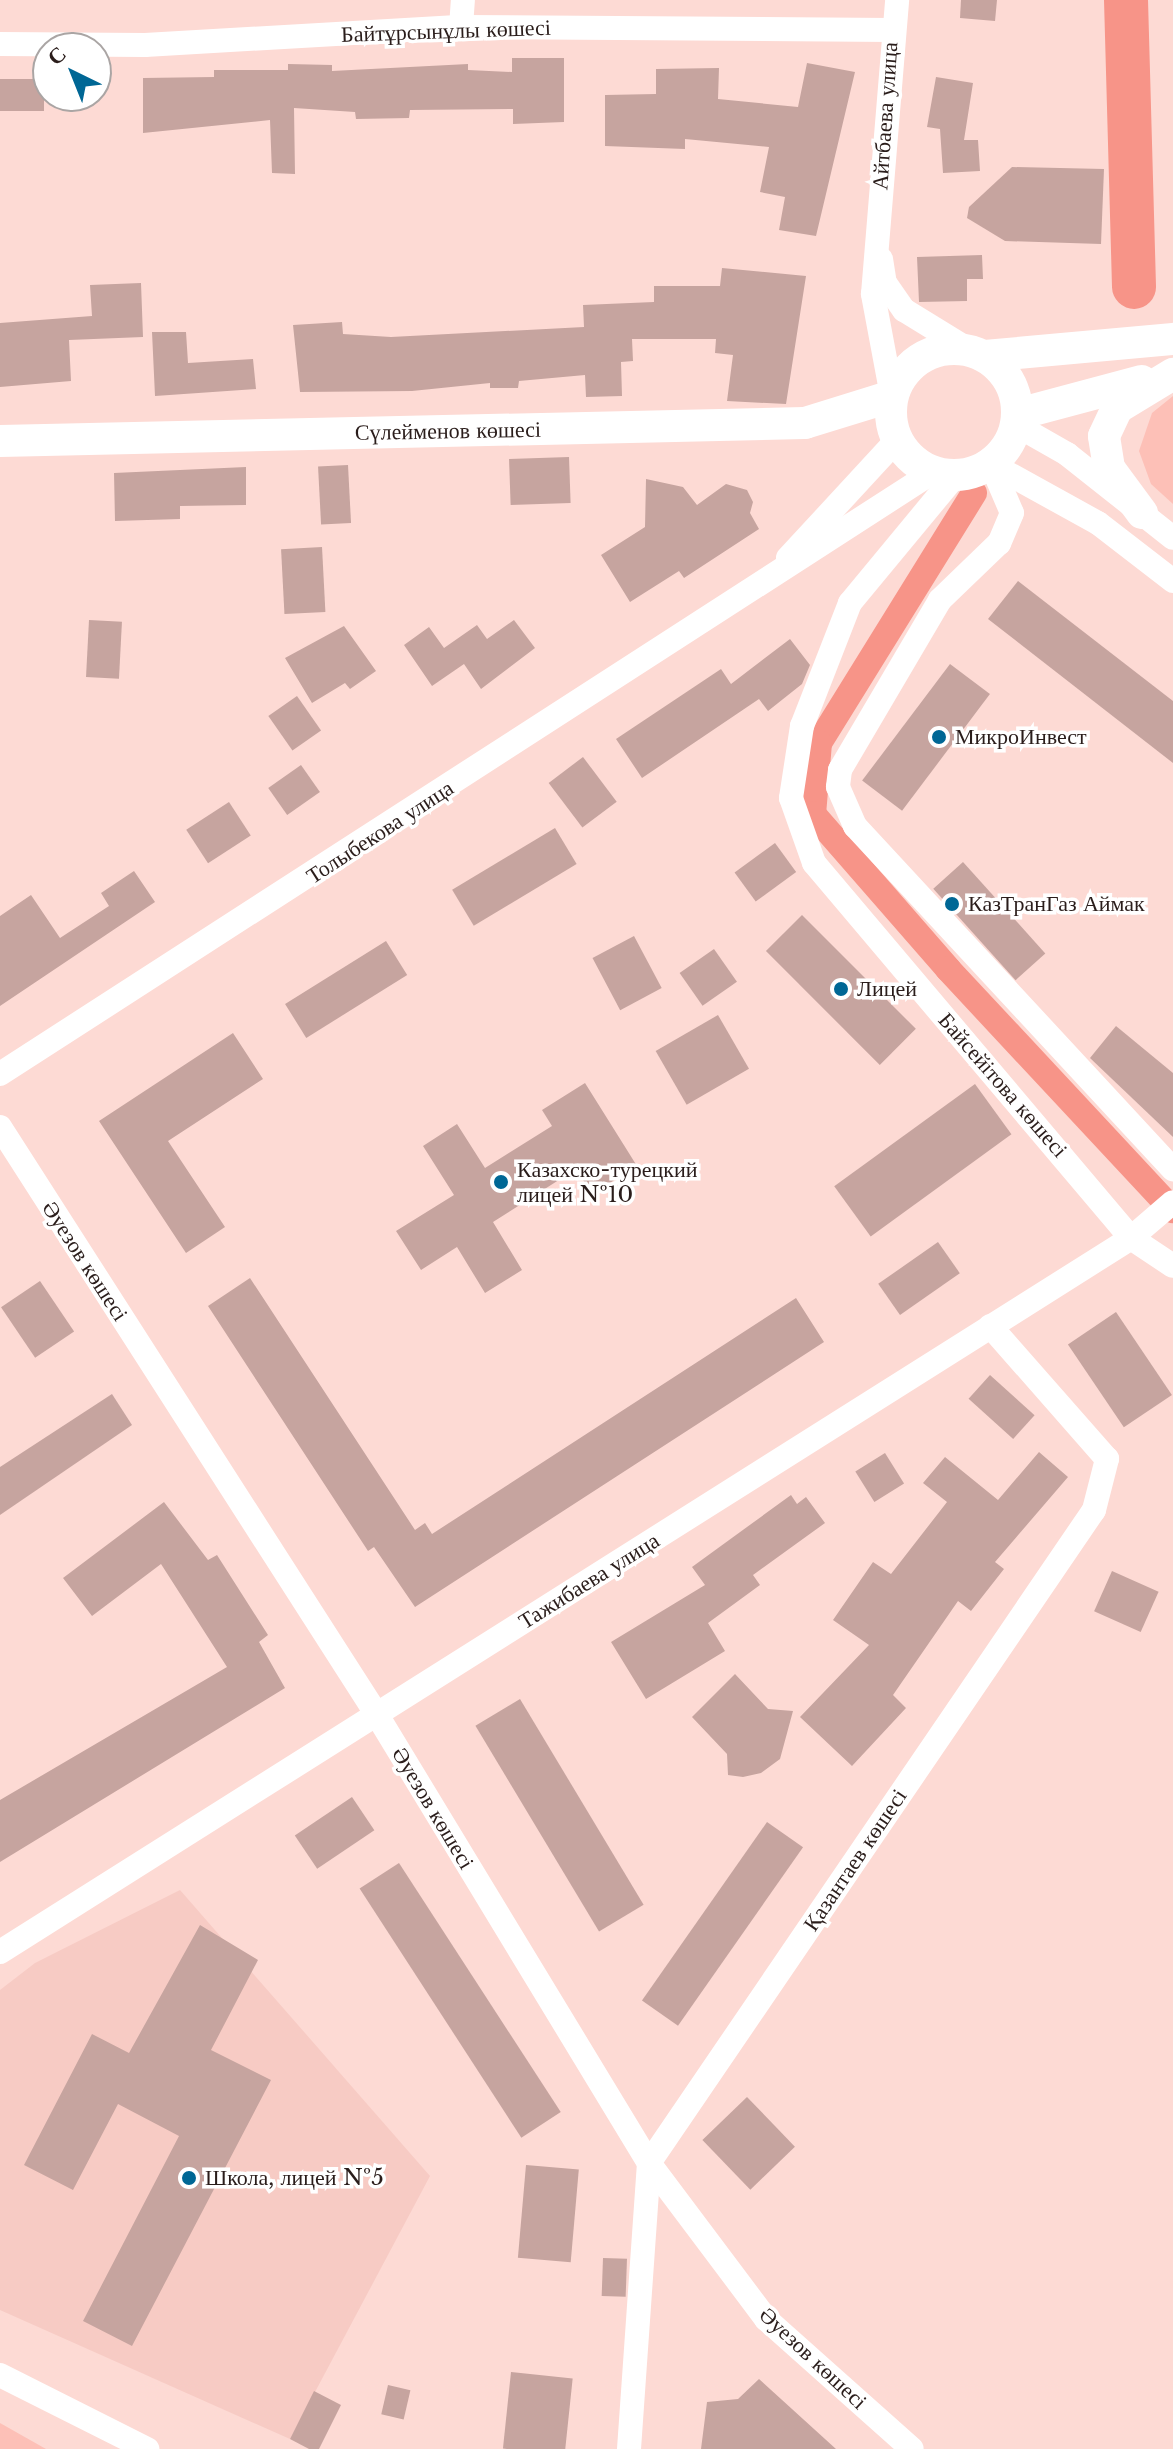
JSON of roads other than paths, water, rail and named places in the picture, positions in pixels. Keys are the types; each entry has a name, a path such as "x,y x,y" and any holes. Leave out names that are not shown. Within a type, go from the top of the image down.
{"main road":[{"path":"977,353 1009,380 1017,419 991,464 944,474 906,454 897,440 892,396 900,378 921,358 949,348 977,353 1173,339"},
{"path":"1017,419 1173,374"},
{"path":"1142,513 1109,468 1104,436 1117,408 1173,374"},
{"name":"Сүлейменов көшесі","path":"0,441 805,423 892,396"}],"street":[{"path":"461,27 463,0"},
{"name":"Айтбаева улица","path":"876,232 897,0"},
{"name":"Байтұрсынұлы көшесі","path":"0,44 145,45 461,27 892,30"},
{"path":"876,232 885,283 904,310 977,353"},
{"path":"876,232 873,294 892,396"},
{"path":"1017,419 1067,454 1173,538"},
{"path":"759,589 897,440"},
{"path":"991,464 1098,523 1173,581"},
{"path":"991,464 1012,513 999,543 940,600 840,770 842,802 855,826 1173,1170"},
{"path":"759,589 944,474"},
{"name":"Байсейітова көшесі","path":"944,474 850,603 802,726 791,798 814,863 1131,1238 1173,1266"},
{"name":"Толыбекова улица","path":"0,1074 759,589"},
{"name":"Әуезов көшесі","path":"0,1127 377,1715 649,2163 766,2319 912,2449"},
{"name":"Тажибаева улица","path":"0,1952 1131,1238 1173,1202"},
{"name":"Қазантаев көшесі","path":"649,2163 1094,1510 1107,1459 990,1326"},
{"path":"629,2449 649,2163"},
{"path":"0,2375 147,2449"}],"waterway":[{"path":"1126,0 1134,287"},
{"path":"974,493 819,743 813,814 948,969 1173,1210"}],"place":[{"name":"МикроИнвест","path":"939,737"},
{"name":"КазТранГаз Аймак","path":"952,904"},
{"name":"Лицей","path":"841,989"},
{"name":"Казахско-турецкий лицей №10","path":"501,1182"},
{"name":"Школа, лицей №5","path":"189,2178"}]}
